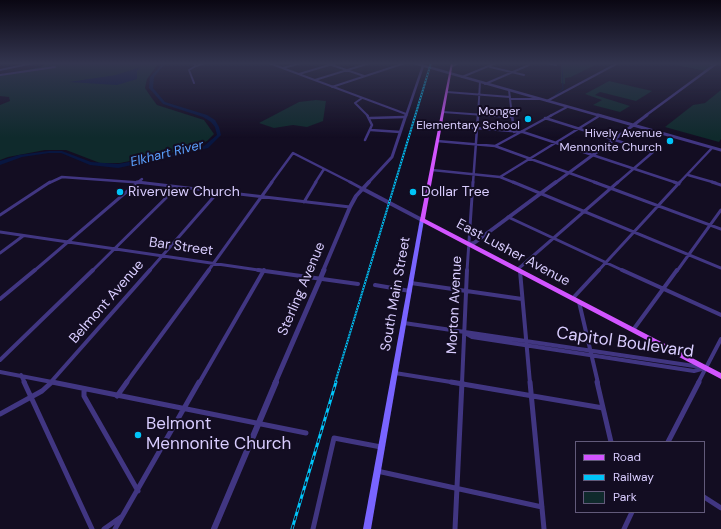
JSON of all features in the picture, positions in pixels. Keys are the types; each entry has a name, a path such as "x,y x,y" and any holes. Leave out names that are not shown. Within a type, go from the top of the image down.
{"main road":[{"name":"South Main Street","path":"367,529 422,220 448,88"},
{"name":"East Lusher Avenue","path":"422,220 721,376"}],"street":[{"path":"334,88 405,116"},
{"name":"Sterling Avenue","path":"214,529 350,207 362,189 392,157 413,88"},
{"name":"Morton Avenue","path":"455,529 466,291 479,88"},
{"path":"500,88 721,150"},
{"path":"547,101 573,88"},
{"path":"469,244 474,243 684,88"},
{"path":"509,90 514,135"},
{"path":"447,92 510,98 539,99"},
{"path":"362,98 355,103 370,118 371,130 365,140"},
{"path":"495,146 567,107"},
{"path":"443,112 512,117"},
{"path":"370,118 405,116"},
{"path":"500,177 599,116"},
{"path":"544,529 519,270 652,153 650,150 545,118"},
{"path":"440,125 520,132 679,184"},
{"path":"371,130 400,132"},
{"path":"437,141 495,146 721,229"},
{"path":"573,298 712,148"},
{"name":"East Lusher Avenue","path":"260,197 292,153 422,220"},
{"path":"304,202 324,169"},
{"path":"432,170 500,177 721,268"},
{"path":"688,175 721,185"},
{"path":"0,215 58,177 178,187 350,207"},
{"path":"0,299 142,179"},
{"path":"0,360 178,187"},
{"name":"Belmont Avenue","path":"0,414 52,382 218,192"},
{"path":"117,396 260,197"},
{"path":"633,330 665,289 688,254 721,210"},
{"path":"508,217 721,315"},
{"name":"Bar Street","path":"0,232 358,284"},
{"path":"0,253 23,236"},
{"path":"115,529 264,270"},
{"path":"411,283 522,299"},
{"path":"374,286 410,291"},
{"path":"580,302 611,441"},
{"name":"Capitol Boulevard","path":"404,323 464,333 472,337 526,343 694,371 706,368"},
{"path":"669,441 721,339"},
{"path":"0,372 306,433"},
{"path":"395,373 603,408"},
{"path":"21,375 92,529"},
{"path":"84,389 84,396 138,491"},
{"path":"313,529 334,438 381,447"},
{"path":"377,471 542,507"},
{"path":"705,498 721,508"},
{"path":"624,529 632,513"},
{"path":"104,529 123,515"}],"green space":[{"path":"0,88 145,88 157,105 204,120 214,134 207,141 193,148 120,163 100,163 66,150 45,150 0,160 0,105 10,101 9,97 0,96"},
{"path":"597,88 638,88 652,91 636,101 600,92 595,95 630,106 620,112 593,105 602,100 585,94"},
{"path":"721,90 721,139 719,142 665,127 693,105 705,103"},
{"path":"316,100 326,101 323,121 307,127 293,125 274,128 259,123 299,102"}],"waterway":[{"name":"Elkhart River","path":"0,163 21,156 49,152 62,152 90,163 118,166 206,147 219,135 217,127 213,121 205,116 164,103 151,88"},
{"path":"555,95 563,88"}],"railway":[{"path":"335,383 424,88"},
{"path":"292,529 336,382"}],"place":[{"name":"Monger Elementary School","path":"528,119"},
{"name":"Hively Avenue Mennonite Church","path":"670,141"},
{"name":"Riverview Church","path":"120,192"},
{"name":"Dollar Tree","path":"413,192"},
{"name":"Belmont Mennonite Church","path":"138,435"}]}
